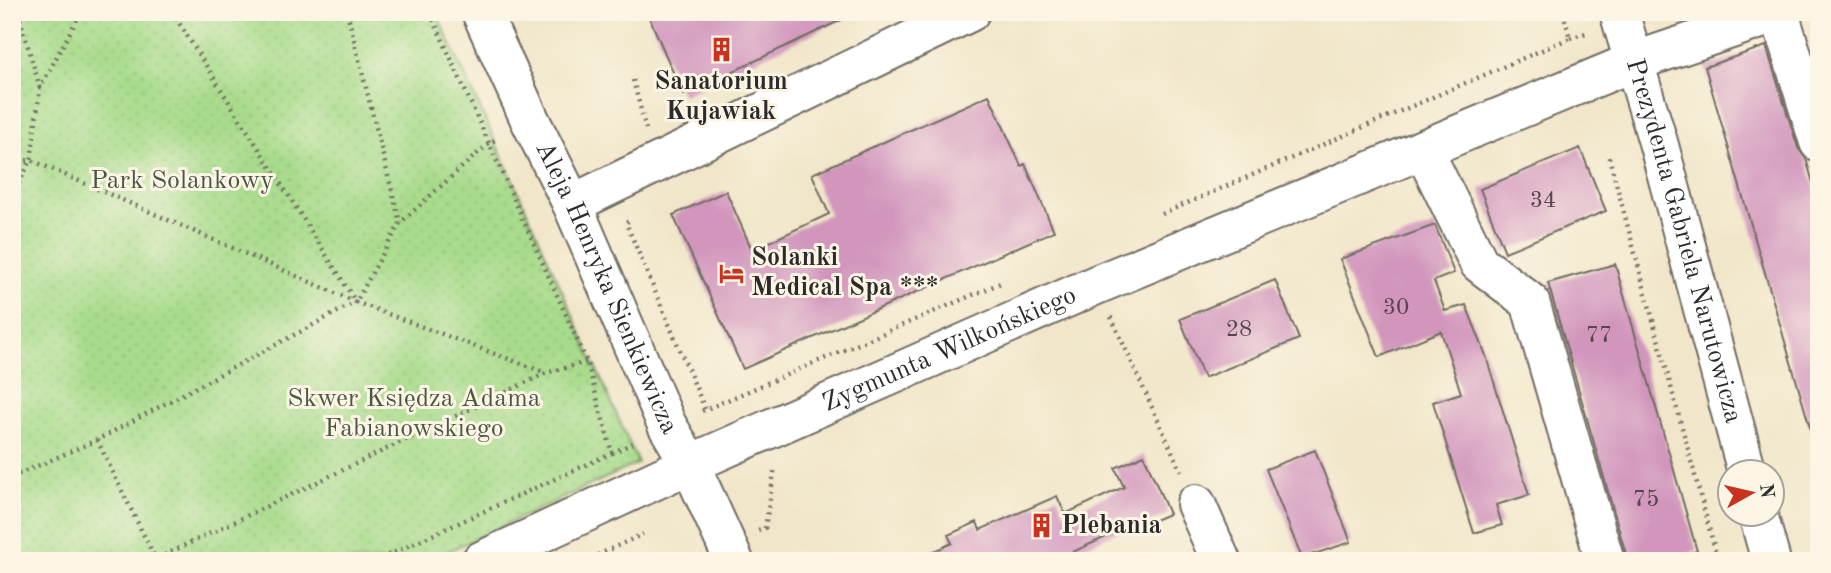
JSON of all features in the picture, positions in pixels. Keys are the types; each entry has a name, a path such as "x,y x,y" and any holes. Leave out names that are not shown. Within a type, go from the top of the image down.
{"street":[{"name":"Aleja Henryka Sienkiewicza","path":"481,12 572,204 667,425 690,464 734,561"},
{"path":"572,204 970,12"},
{"name":"Prezydenta Gabriela Narutowicza","path":"1619,12 1658,142 1743,458"},
{"path":"1780,13 1819,142"},
{"name":"Zygmunta Wilkońskiego","path":"481,561 690,464 1096,285 1633,62 1780,13"},
{"path":"1423,149 1479,264 1530,302 1605,561"},
{"path":"1196,504 1221,561"},
{"path":"1761,528 1767,559"}],"path":[{"path":"18,12 40,88"},
{"path":"12,196 31,160 40,88 81,12"},
{"path":"172,12 356,302"},
{"path":"348,12 400,223"},
{"path":"375,561 612,453 587,362 430,12"},
{"path":"1151,219 1570,38 1563,12"},
{"path":"634,80 654,164"},
{"path":"12,477 97,440 356,302 400,223 489,144 531,122"},
{"path":"1609,157 1718,561"},
{"path":"12,161 31,160 356,302 545,373"},
{"path":"634,215 626,223 705,409"},
{"path":"667,425 1012,278"},
{"path":"1096,285 1196,504"},
{"path":"97,440 155,560 545,373 587,362"},
{"path":"585,561 643,534"}],"green space":[{"path":"12,12 436,12 638,463 427,561 12,561"}],"building":[{"name":"Sanatorium Kujawiak","path":"647,12 858,12 683,95"},
{"path":"1766,46 1798,148 1806,159 1819,203 1819,430 1811,431 1705,67"},
{"path":"989,95 1021,166 1025,164 1054,231 743,369 673,215 726,191 752,250 829,214 812,174"},
{"path":"1580,148 1606,211 1505,252 1480,189"},
{"path":"1435,225 1454,273 1434,281 1445,311 1466,305 1485,353 1529,495 1496,505 1502,525 1474,533 1433,402 1461,393 1441,331 1379,357 1340,259"},
{"path":"1615,264 1697,551 1661,561 1628,561 1548,283"},
{"path":"1275,280 1299,339 1204,378 1180,319"},
{"path":"1315,450 1351,542 1302,558 1266,469"},
{"path":"1144,455 1169,514 1141,526 1139,522 1053,561 913,561 952,543 948,535 977,522 980,530 1057,496 1065,514 1124,487 1115,468"}],"place":[{"name":"Sanatorium Kujawiak","path":"721,50"},
{"name":"Solanki Medical Spa ***","path":"731,273"},
{"name":"Plebania","path":"1041,526"}],"park label":[{"name":"Park Solankowy","path":"182,181"},
{"name":"Skwer Księdza Adama Fabianowskiego","path":"414,414"}]}
